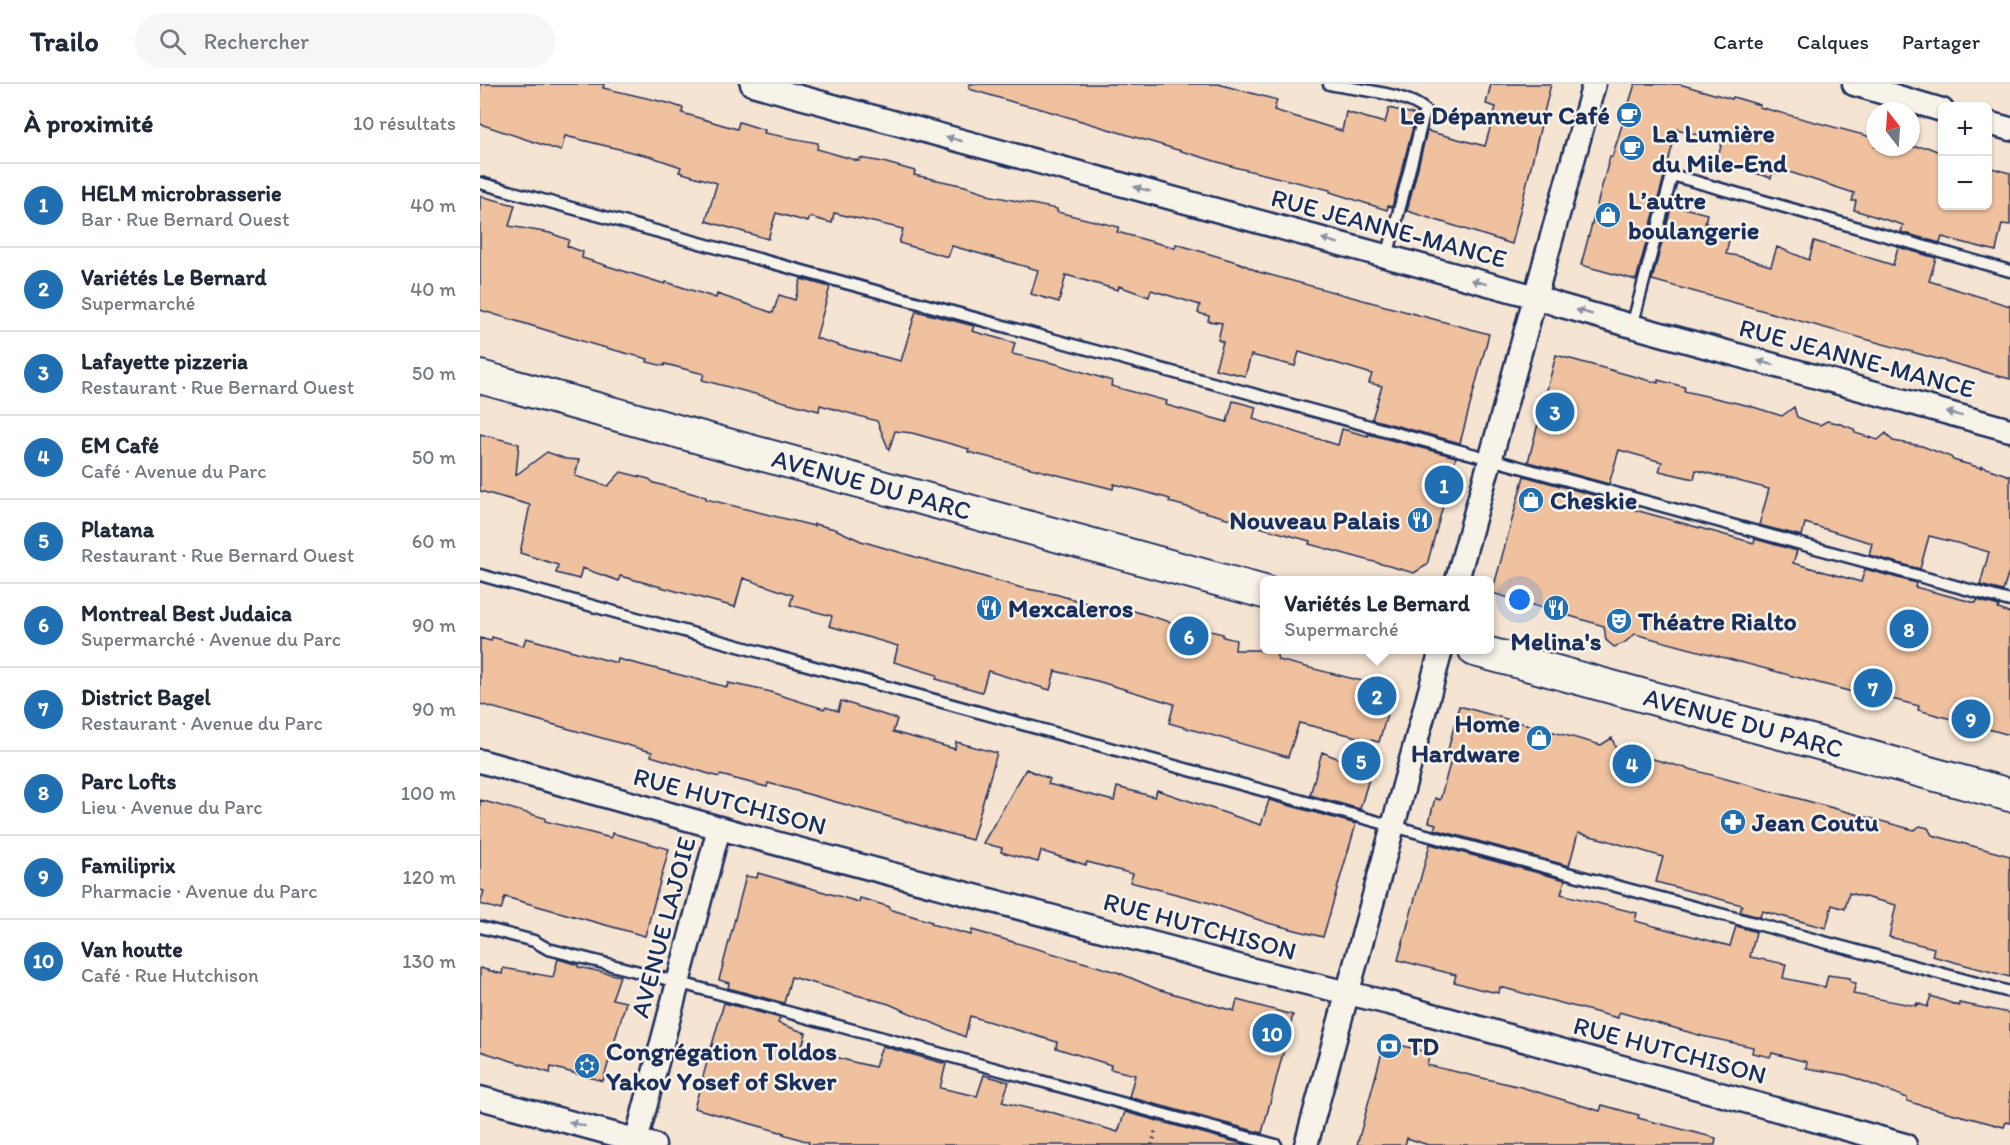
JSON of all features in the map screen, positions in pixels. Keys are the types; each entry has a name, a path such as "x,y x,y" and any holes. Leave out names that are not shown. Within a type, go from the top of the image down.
{"main road":[{"name":"AVENUE DU PARC","path":"480,377 1260,590"},
{"name":"AVENUE DU PARC","path":"1490,654 2010,795"}],"street":[{"name":"RUE JEANNE-MANCE","path":"752,84 1536,297 1632,326 2010,430"},
{"path":"1458,576 1594,84"},
{"path":"1854,84 1938,109"},
{"path":"1992,124 2010,129"},
{"path":"1306,1145 1440,654"},
{"name":"RUE HUTCHISON","path":"480,761 719,828 1347,994 1389,1003 1905,1145"},
{"name":"AVENUE LAJOIE","path":"642,1143 678,982 719,828"},
{"path":"480,1098 642,1143"}],"lane":[{"path":"1329,84 1380,93 1418,104 1425,110 1387,257"},
{"path":"1632,326 1672,175 2010,271"},
{"path":"480,183 2010,601"},
{"path":"480,575 1393,826 2010,992"},
{"path":"480,927 534,941 548,949 678,982 1276,1145"}],"building":[{"path":"480,84 604,84 603,88 668,103 683,108 682,113 737,129 739,122 765,130 764,133 818,143 817,149 859,161 860,158 883,162 915,171 914,175 965,186 987,193 987,195 1057,209 1057,212 1119,227 1117,232 1175,248 1176,244 1240,263 1259,272 1489,334 1460,443 1372,419 1382,386 1369,383 1372,374 1299,352 1295,366 1251,355 1245,376 1215,369 1223,342 1218,340 1222,323 1208,321 1209,316 1198,313 1200,305 1151,290 1149,297 1119,286 1118,290 1066,275 1059,302 1031,294 1038,270 952,246 948,257 899,243 903,229 834,213 832,223 810,217 808,222 776,213 768,239 706,221 717,183 679,172 681,167 652,157 565,136 561,151 480,124"},
{"path":"969,84 1218,84 1277,100 1274,110 1342,131 1346,112 1385,123 1389,108 1413,114 1411,127 1413,127 1392,207 1388,206 1387,210 1330,192 1330,190 1238,168 969,89"},
{"path":"1491,84 1551,84 1512,244 1407,211 1427,131 1485,146 1496,107 1486,104"},
{"path":"1635,84 1679,84 1732,99 1733,97 1760,105 1759,107 1866,136 1866,156 1920,156 1920,147 1938,151 1938,210 1992,210 1992,168 2010,173 2010,225 2002,224 1996,251 1942,237 1940,243 1901,232 1903,225 1854,210 1856,201 1852,201 1854,193 1780,169 1779,174 1773,172 1771,178 1717,161 1722,142 1677,129 1636,280 1581,265 1610,156 1612,157"},
{"path":"480,196 515,205 509,226 550,233 569,240 567,246 583,252 582,258 716,298 717,294 773,313 779,295 795,300 801,279 830,287 816,338 844,347 901,361 916,311 974,326 972,331 1015,343 1012,354 1057,364 1112,381 1111,386 1167,401 1166,405 1227,422 1233,401 1256,407 1253,419 1338,445 1342,429 1456,457 1427,565 1414,573 1169,502 1170,499 1142,491 1114,484 1113,489 968,452 969,449 912,433 895,431 889,450 877,421 820,405 819,411 702,380 704,374 647,362 648,359 480,310"},
{"path":"1672,205 1707,214 1705,223 1731,231 1726,254 1771,266 1777,247 1809,260 1814,241 1893,265 1898,247 1936,258 1929,281 2010,306 2010,379 1652,280"},
{"path":"1556,355 1658,383 1658,380 1685,387 1684,391 1782,416 1794,407 1797,417 1810,422 1820,425 1827,421 1838,423 1854,429 1855,433 1878,440 1886,433 1893,441 1922,446 1951,457 1953,460 2010,476 2010,568 2003,591 1980,585 1989,552 1961,544 1929,536 1920,569 1869,555 1872,543 1805,523 1802,536 1759,525 1769,489 1696,470 1694,479 1659,471 1662,462 1619,450 1609,484 1528,462"},
{"path":"480,434 519,444 516,475 547,452 566,459 579,460 575,476 608,486 621,472 649,479 654,483 706,497 706,499 814,526 814,524 835,529 861,541 1022,588 1055,594 1124,614 1127,609 1173,623 1223,634 1223,637 1236,640 1235,650 1260,650 1260,654 1276,654 1278,660 1394,689 1379,742 1299,723 1288,757 1169,723 1174,704 1055,671 1050,690 988,671 982,692 936,679 937,675 894,662 898,646 829,626 832,616 790,605 793,595 743,578 735,607 620,576 619,581 582,568 579,579 556,573 558,565 520,553 530,505 480,491"},
{"path":"1524,476 1604,498 1603,501 1754,543 1755,539 1797,551 1793,563 1861,582 1865,569 1916,583 1915,587 1976,603 1977,600 1999,606 1998,609 2010,613 2010,735 1918,710 1919,706 1861,691 1860,694 1635,634 1624,643 1614,647 1606,640 1604,626 1494,594 1494,586"},
{"path":"492,637 523,646 526,638 617,663 618,659 727,687 728,683 767,691 824,709 826,707 838,711 841,701 897,719 893,732 955,749 956,742 997,753 972,840 768,783 767,787 720,775 719,777 651,756 652,752 480,704 480,638 491,641"},
{"path":"1459,706 1601,745 1612,738 1616,749 1914,830 1920,826 1928,828 1932,835 2010,856 2010,977 1932,956 1934,948 1889,937 1896,905 1849,893 1845,909 1832,905 1826,928 1762,911 1760,917 1740,912 1742,905 1656,882 1663,857 1606,840 1578,833 1569,866 1434,829 1436,824 1429,822 1435,798 1440,800 1451,760 1446,758"},
{"path":"1322,752 1371,772 1360,809 1310,795"},
{"path":"1026,769 1050,779 1048,784 1114,801 1117,787 1155,797 1157,790 1261,825 1269,800 1356,824 1323,937 1130,882 1133,874 1087,862 1086,865 1041,851 1038,862 1001,852 1002,848 983,843"},
{"path":"480,800 545,818 545,821 611,838 612,833 669,849 645,936 505,897 501,910 480,904 484,891 480,890"},
{"path":"1430,844 1565,880 1561,894 1637,913 1635,921 1730,946 1736,926 1756,932 1750,957 1786,964 1783,978 1825,987 1828,975 1850,978 1851,982 1856,983 1853,994 1916,1006 1917,1003 1927,1007 1931,996 1959,1006 1959,1003 2010,1013 2010,1123 2006,1122 2004,1127 1913,1103 1907,1101 1907,1098 1847,1075 1806,1068 1807,1062 1772,1053 1770,1057 1752,1053 1753,1047 1702,1036 1619,1012 1618,1018 1500,987 1499,993 1479,989 1454,982 1456,975 1398,960"},
{"path":"758,873 859,902 860,898 932,922 931,924 971,935 972,930 1117,972 1157,989 1234,1011 1237,1000 1293,1015 1262,1133 1129,1097 1135,1075 1110,1069 1111,1065 1056,1048 1057,1042 970,1016 965,1037 889,1004 791,977 784,1003 728,988 729,983 719,980 746,876 757,878"},
{"path":"558,959 578,965 578,967 620,976 612,999 626,1002 603,1081 551,1067 550,1073 480,1051 480,968 502,974 503,968 553,977"},
{"path":"724,1003 780,1018 778,1023 806,1033 802,1047 853,1062 875,1067 882,1046 946,1064 940,1088 977,1096 984,1075 1009,1082 1002,1102 1043,1112 1044,1110 1118,1132 1125,1112 1247,1145 808,1145 809,1142 784,1133 694,1108"},
{"path":"1385,1041 1430,1053 1427,1065 1521,1087 1600,1111 1602,1105 1639,1115 1638,1118 1716,1138 1715,1145 1428,1145 1407,1138 1405,1145 1357,1145"}],"place":[{"name":"Le Dépanneur Café","path":"1629,115"},
{"name":"La Lumière du Mile-End","path":"1632,148"},
{"name":"L’autre boulangerie","path":"1608,215"},
{"name":"Lafayette pizzeria","path":"1555,412"},
{"name":"HELM microbrasserie","path":"1444,485"},
{"name":"Cheskie","path":"1531,500"},
{"name":"Nouveau Palais","path":"1420,520"},
{"name":"Mexcaleros","path":"989,608"},
{"name":"Melina's","path":"1556,608"},
{"name":"Théatre Rialto","path":"1619,621"},
{"name":"Parc Lofts","path":"1909,629"},
{"name":"Montreal Best Judaica","path":"1189,636"},
{"name":"District Bagel","path":"1873,688"},
{"name":"Variétés Le Bernard","path":"1377,696"},
{"name":"Familiprix","path":"1971,719"},
{"name":"Home Hardware","path":"1539,738"},
{"name":"Platana","path":"1361,761"},
{"name":"EM Café","path":"1632,764"},
{"name":"Jean Coutu","path":"1733,822"},
{"name":"Van houtte","path":"1272,1033"},
{"name":"TD","path":"1389,1046"},
{"name":"Congrégation Toldos Yakov Yosef of Skver","path":"587,1066"}]}
